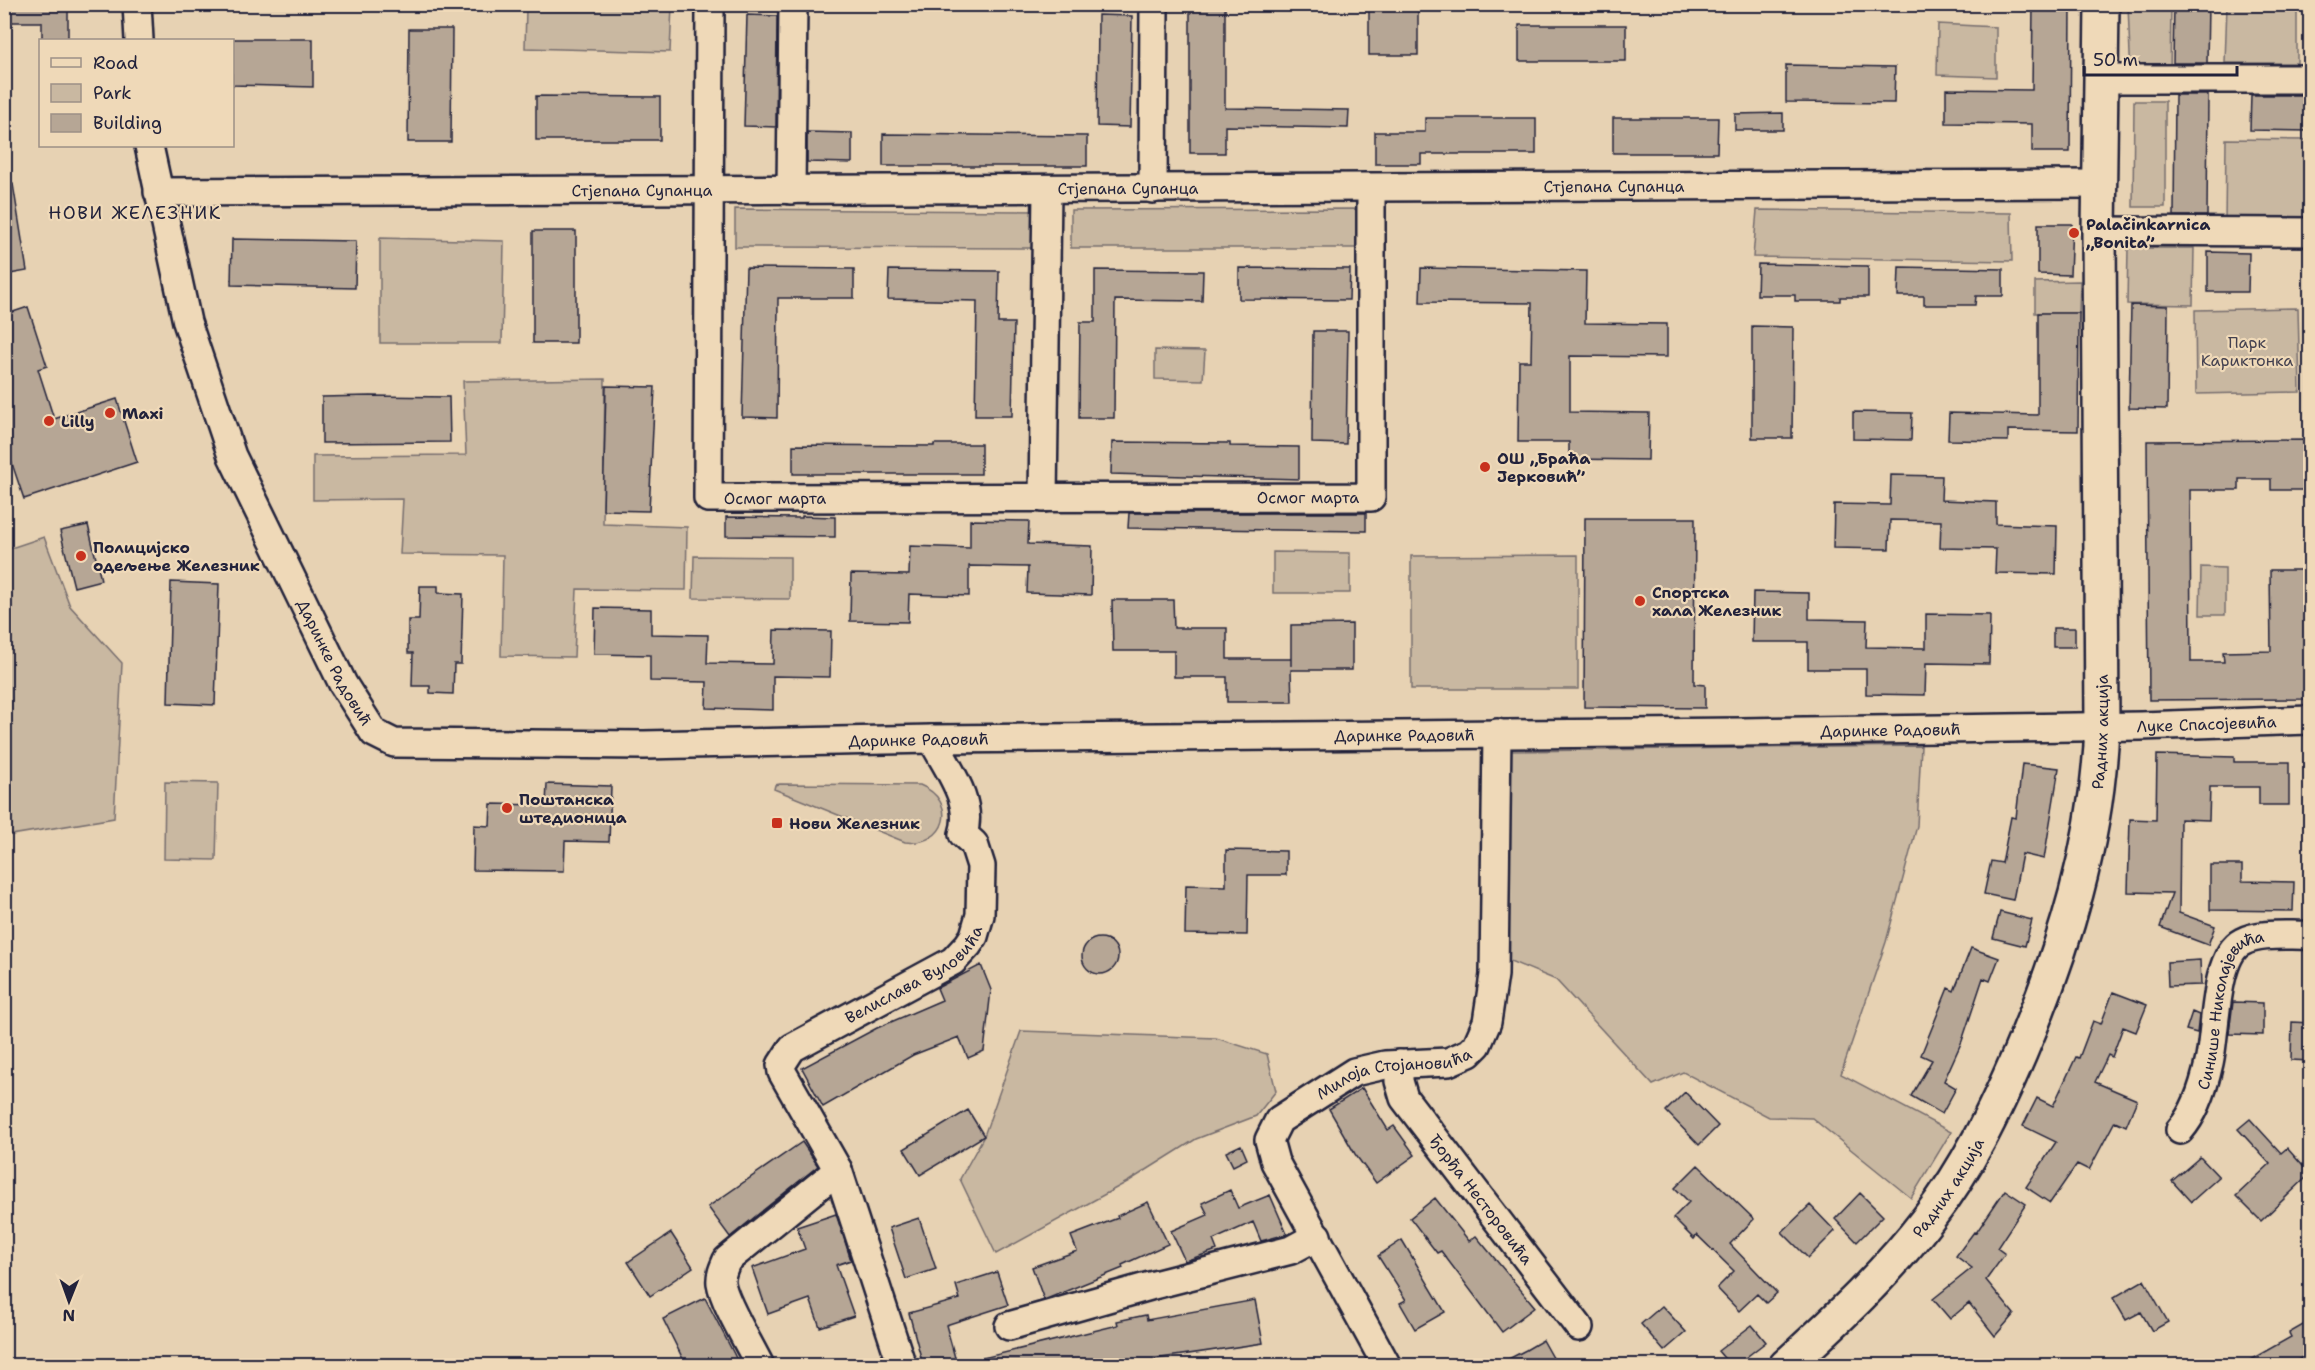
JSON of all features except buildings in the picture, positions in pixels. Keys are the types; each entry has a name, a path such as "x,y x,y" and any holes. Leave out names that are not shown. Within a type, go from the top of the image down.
{"main road":[{"name":"Радних акција","path":"1786,1365 1860,1298 1902,1251 1956,1180 1987,1125 2035,1017 2066,932 2091,826 2100,773 2102,726 2099,184 2102,4"}],"street":[{"path":"137,4 139,39"},
{"path":"710,4 711,189"},
{"path":"791,190 792,4"},
{"path":"1153,189 1154,4"},
{"path":"2101,79 2310,79"},
{"name":"Даринке Радовић","path":"149,147 188,322 232,456 343,684 365,721 379,737 394,743 644,745 932,739 2102,726"},
{"name":"Стјепана Супанца","path":"158,192 2099,184"},
{"name":"Осмог марта","path":"711,189 708,498 1371,498 1371,188"},
{"path":"1043,498 1047,190"},
{"path":"2099,231 2310,232"},
{"name":"Луке Спасојевића","path":"2102,726 2310,720"},
{"name":"Милоја Стојановића","path":"1387,1365 1272,1156 1270,1133 1280,1120 1344,1078 1366,1068 1400,1064 1430,1064 1459,1059 1477,1045 1487,1022 1494,975 1497,734"},
{"name":"Велислава Вуловића","path":"902,1365 838,1170 782,1072 781,1065 792,1048 953,961 975,936 980,915 981,866 974,844 963,834 967,821 966,808 932,739"},
{"name":"Синише Николајевића","path":"2180,1130 2192,1111 2204,1081 2222,974 2232,950 2240,943 2253,938 2310,935"},
{"name":"Ђорђа Несторовића","path":"1400,1064 1399,1081 1404,1098 1579,1327"},
{"path":"760,1365 726,1296 721,1282 722,1271 727,1260 838,1170"},
{"path":"1009,1326 1139,1289 1291,1250 1317,1236"}],"green space":[{"path":"580,5 672,5 670,52 525,48 526,9 580,10"},
{"path":"2128,5 2171,5 2170,78 2131,79"},
{"path":"2227,5 2297,5 2297,63 2225,63"},
{"path":"1938,24 1996,27 1996,77 1937,75"},
{"path":"2134,101 2165,101 2165,207 2133,207"},
{"path":"2226,139 2310,140 2310,226 2225,225"},
{"path":"735,209 1039,211 1038,248 735,247"},
{"path":"1364,209 1364,248 1071,248 1071,210"},
{"path":"1757,210 2011,213 2012,261 1753,257"},
{"path":"380,238 504,241 502,343 380,343"},
{"path":"2128,248 2194,248 2193,305 2127,304"},
{"path":"2080,281 2079,313 2035,313 2035,282"},
{"name":"Парк Кариктонка","path":"2298,308 2300,392 2196,394 2195,310"},
{"path":"1155,350 1205,351 1203,380 1155,379"},
{"path":"605,379 603,524 687,527 686,590 577,589 574,657 501,656 503,555 400,554 403,499 313,500 313,456 466,455 463,381"},
{"path":"44,537 70,606 122,663 114,818 5,836 5,550"},
{"path":"1273,552 1350,553 1350,593 1273,593"},
{"path":"1578,555 1578,689 1411,689 1411,556"},
{"path":"694,556 790,557 790,599 693,598"},
{"path":"2201,567 2225,568 2225,615 2200,615"},
{"path":"1921,746 1917,826 1886,942 1841,1074 1951,1132 1911,1198 1812,1118 1769,1117 1683,1072 1653,1085 1556,980 1503,958 1508,751"},
{"path":"165,782 218,783 216,860 164,859"},
{"path":"775,785 920,785 932,792 940,801 943,821 931,837 919,842 905,842 774,789"},
{"path":"1021,1031 1216,1038 1267,1054 1276,1091 1256,1116 1196,1139 1129,1181 996,1254 960,1179 984,1136"}],"place":[{"name":"Palačinkarnica „Bonita”","path":"2074,233"},
{"name":"Maxi","path":"110,413"},
{"name":"Lilly","path":"49,421"},
{"name":"ОШ „Браћа Јерковић”","path":"1485,467"},
{"name":"Полицијско одељење Железник","path":"81,556"},
{"name":"Спортска хала Железник","path":"1640,601"},
{"name":"Поштанска штедионица","path":"507,808"},
{"name":"Нови Железник","path":"777,823"}],"district":[{"name":"НОВИ ЖЕЛЕЗНИК","path":"135,213"}]}
